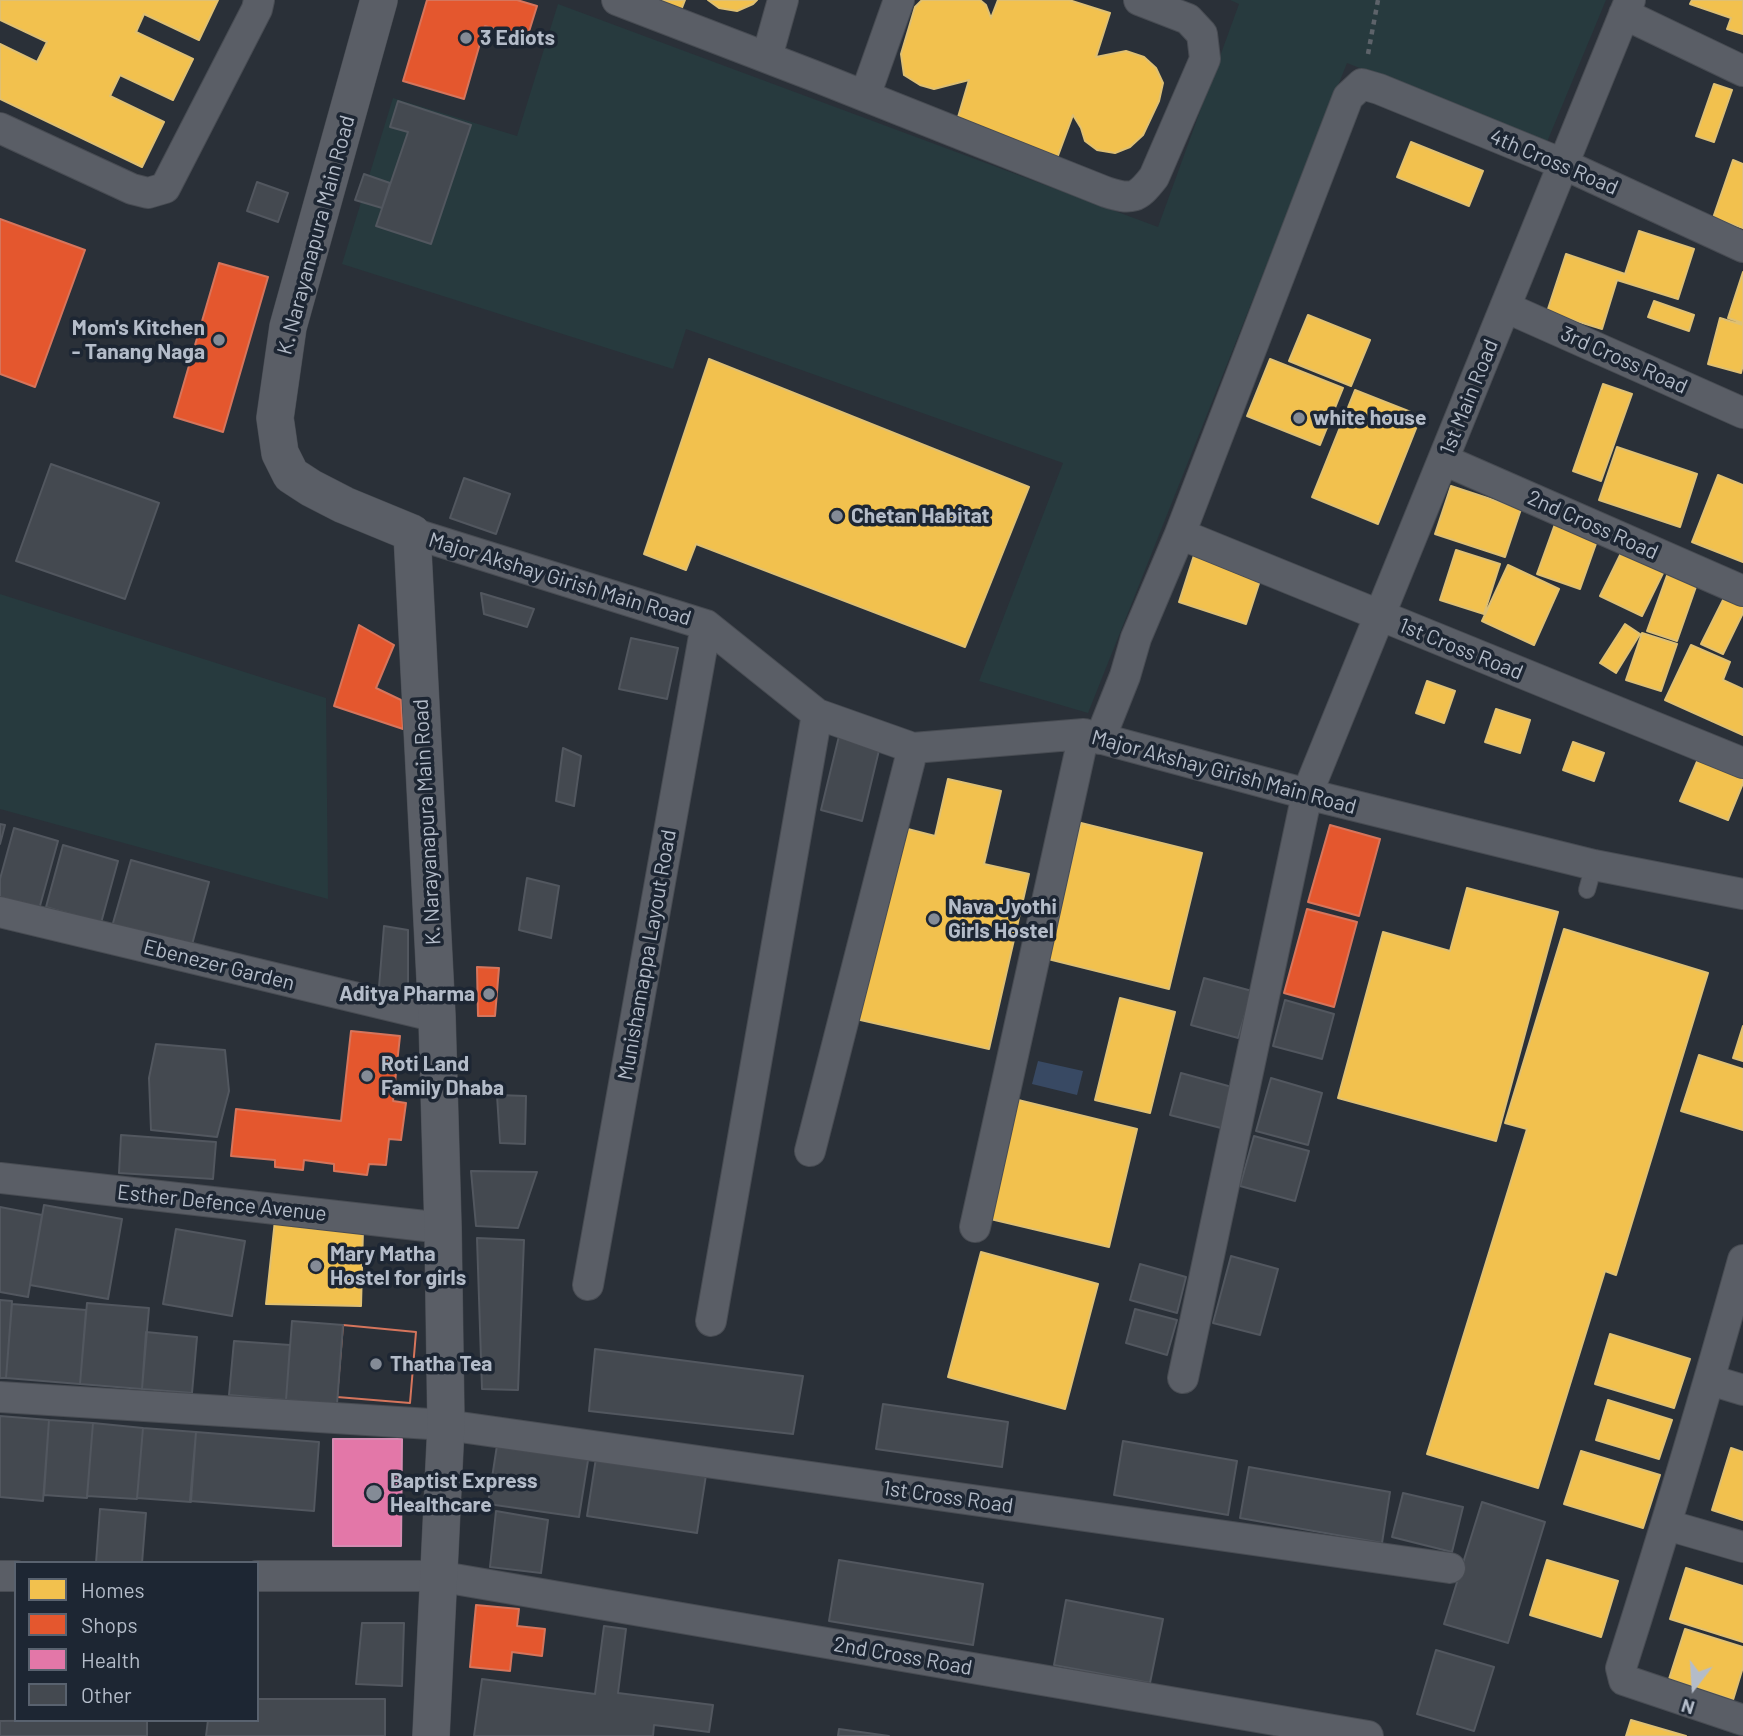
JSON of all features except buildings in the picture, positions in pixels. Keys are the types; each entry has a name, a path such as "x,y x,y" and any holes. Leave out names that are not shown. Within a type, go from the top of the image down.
{"street":[{"path":"0,128 132,189 148,193 165,188 257,9 259,0"},
{"name":"K. Narayanapura Main Road","path":"379,0 288,327 275,418 280,453 291,475 344,505 412,533 437,1017 446,1425 430,1736"},
{"path":"617,0 1105,192 1132,197 1143,192 1154,177 1205,59 1202,34 1188,19 1139,0"},
{"path":"767,57 783,0"},
{"path":"865,96 899,0"},
{"path":"1627,7 1743,71"},
{"name":"1st Main Road","path":"1183,1378 1307,794 1627,7"},
{"path":"975,1227 1092,737 1125,676 1136,638 1180,534 1348,97 1362,84"},
{"name":"4th Cross Road","path":"1362,84 1563,164 1743,247"},
{"name":"3rd Cross Road","path":"1505,307 1743,413"},
{"name":"2nd Cross Road","path":"1444,460 1743,591"},
{"name":"Major Akshay Girish Main Road","path":"412,533 706,625 817,714 913,748 1092,737 1307,794 1591,878 1743,894"},
{"name":"1st Cross Road","path":"1180,534 1743,763"},
{"name":"Munishamappa Layout Road","path":"588,1285 706,625"},
{"path":"711,1321 817,714"},
{"path":"810,1151 913,748"},
{"name":"Ebenezer Garden","path":"0,912 437,1017"},
{"name":"Esther Defence Avenue","path":"0,1178 443,1228"},
{"path":"1743,1260 1667,1525 1621,1668 1624,1680 1743,1720"},
{"path":"1710,1380 1743,1390"},
{"name":"1st Cross Road","path":"0,1397 446,1425 1450,1568"},
{"path":"1667,1525 1743,1548"},
{"name":"2nd Cross Road","path":"259,1576 437,1576 1368,1736"}],"path":[{"path":"1362,84 1378,0"}],"green space":[{"path":"1230,0 1606,0 1547,142 1347,63 1088,713 979,681 1063,463 686,329 673,369 342,264 393,98 517,136 558,4 1158,227 1239,4"},
{"path":"0,594 326,698 328,899 0,809"}],"water":[{"path":"1038,1061 1083,1071 1077,1095 1032,1084"}],"place":[{"name":"3 Ediots","path":"466,38"},
{"name":"Mom's Kitchen - Tanang Naga","path":"219,340"},
{"name":"white house","path":"1299,418"},
{"name":"Chetan Habitat","path":"837,516"},
{"name":"Nava Jyothi Girls Hostel","path":"934,919"},
{"name":"Aditya Pharma","path":"489,994"},
{"name":"Roti Land Family Dhaba","path":"367,1076"},
{"name":"Mary Matha Hostel for girls","path":"316,1266"},
{"name":"Thatha Tea","path":"376,1364"},
{"name":"Baptist Express Healthcare","path":"374,1493"}]}
